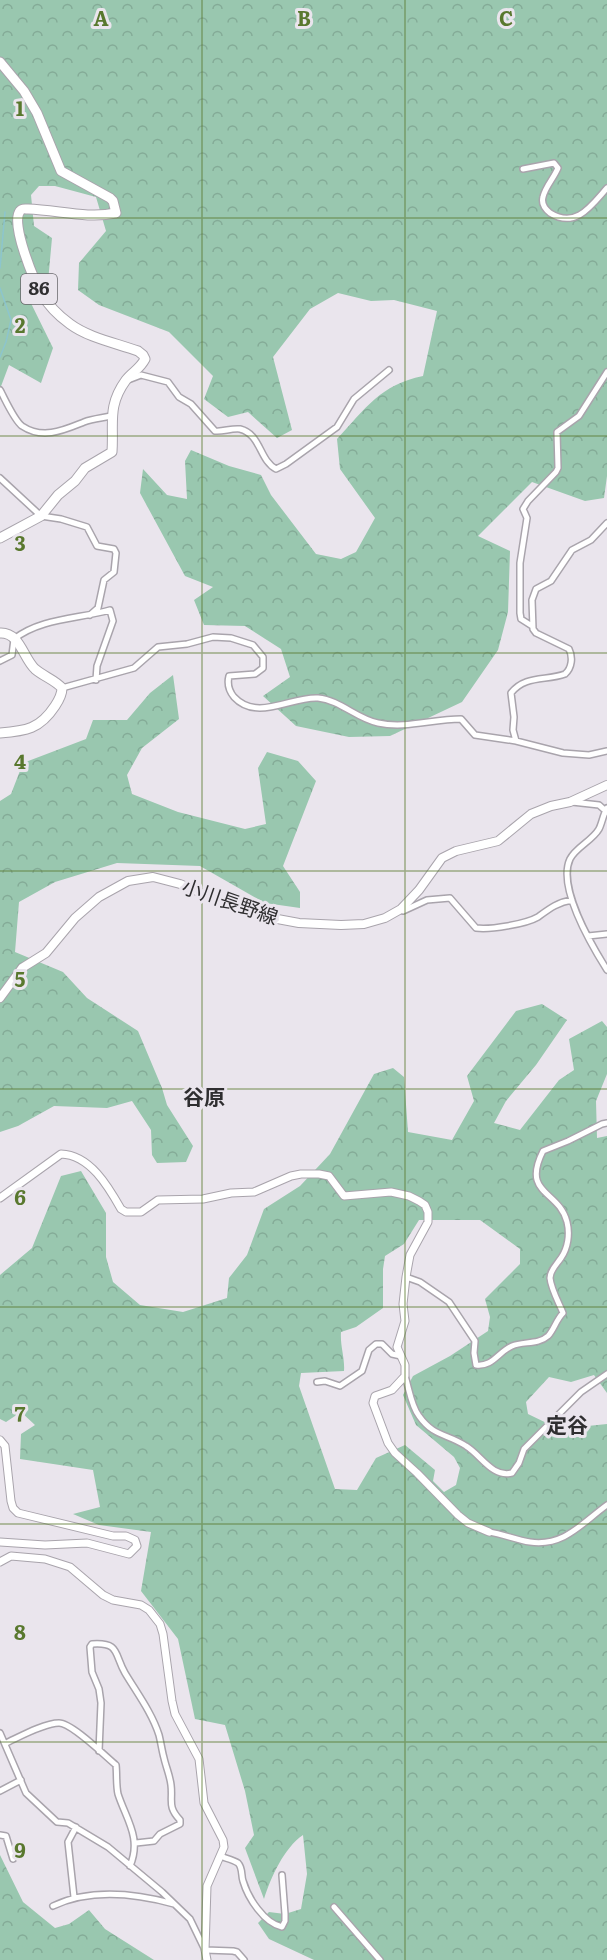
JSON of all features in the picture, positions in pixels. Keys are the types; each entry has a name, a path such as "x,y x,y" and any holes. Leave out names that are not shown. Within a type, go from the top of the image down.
{"main road":[{"name":"86","path":"0,62 24,91 38,113 61,171 104,193 113,201 116,213 64,214 28,208 19,212 22,245 42,295 71,325 84,332 138,351 145,359 126,380 114,404 111,416 112,452 85,468 41,516 0,538"},
{"path":"0,633 5,633 14,639 33,668 62,688 62,694 56,705 42,723 29,730 0,732"},
{"name":"小川長野線","path":"0,998 22,968 46,953 75,918 99,897 128,881 153,877 180,884 245,911 298,923 341,926 364,924 385,918 401,909 419,890 442,858 456,851 498,842 531,814 570,802 607,785"}],"street":[{"path":"523,169 554,163 556,165 558,168 544,192 542,201 546,210 559,219 582,214 607,188"},
{"path":"126,380 141,375 168,382 178,397 191,404 215,431 237,429 250,434 267,461 276,469 337,427 354,399 389,370"},
{"path":"516,741 513,730 511,693 523,682 565,674 571,662 569,649 536,633 532,626 521,619 520,563 527,518 523,509 558,468 557,432 579,416 607,372"},
{"path":"0,390 22,426 37,431 54,433 111,416"},
{"path":"0,478 41,516 87,527 97,546 111,547 116,553 114,572 104,580 98,608 90,615"},
{"path":"532,626 532,600 536,589 551,581 572,550 591,540 607,522"},
{"path":"0,662 12,655 14,639 24,632 48,623 110,610 113,621 96,666 96,680"},
{"path":"62,688 134,668 155,649 163,646 188,644 213,637 231,638 253,645 263,657 264,662 260,671 255,674 229,676 229,689 232,696 249,706 260,708 318,698 330,700 370,721 379,723 401,726 439,719 461,719 475,735 516,741 563,753 607,752"},
{"path":"570,802 599,805 606,810 598,831 572,856 567,866 572,900 607,970"},
{"path":"401,909 403,911 427,900 450,898 476,928 497,928 536,918 561,901 572,900"},
{"path":"588,936 607,934"},
{"path":"406,1277 420,1282 449,1302 475,1341 476,1365 487,1365 514,1345 544,1339 550,1334 555,1321 563,1313 550,1277 566,1250 569,1232 567,1220 557,1204 539,1188 536,1173 537,1162 543,1150 607,1123"},
{"path":"0,1198 61,1154 72,1154 94,1169 121,1209 126,1212 141,1212 158,1200 202,1199 231,1193 254,1192 291,1176 310,1173 329,1176 344,1196 391,1192 408,1196 425,1205 428,1222 410,1255 406,1277 405,1321 397,1347 405,1365 405,1376 416,1413 424,1423 433,1431 465,1446 496,1472 505,1475 512,1473 524,1449 570,1402 607,1374"},
{"path":"317,1382 325,1381 340,1386 362,1371 369,1350 376,1344 382,1344 392,1354 401,1356"},
{"path":"405,1376 392,1390 375,1396 373,1403 388,1443 395,1453 468,1523 489,1532 530,1542 554,1542 580,1528 607,1505"},
{"path":"0,1440 5,1446 7,1455 11,1501 18,1513 113,1536 126,1536 135,1540 137,1546 129,1554 87,1543 45,1545 0,1542"},
{"path":"0,1562 11,1556 45,1558 70,1567 103,1595 113,1600 141,1605 150,1610 160,1624 175,1714 199,1760 204,1803 223,1840 224,1847 207,1886 205,1950 207,1960"},
{"path":"99,1751 102,1704 92,1672 90,1647 92,1644 101,1643 115,1648 121,1666 144,1703 158,1734 171,1784 173,1812 180,1820 180,1824 160,1834 154,1841 135,1843"},
{"path":"6,1743 32,1730 60,1723 72,1727 116,1765 117,1791 133,1831 135,1843 130,1866"},
{"path":"0,1733 26,1793 57,1822 68,1823 108,1847 175,1904 190,1919 205,1950"},
{"path":"0,1791 21,1780"},
{"path":"74,1897 68,1842 76,1827"},
{"path":"0,1835 6,1836 14,1859"},
{"path":"220,1856 238,1864 243,1882 259,1912 274,1926 282,1928 285,1921 282,1875"},
{"path":"53,1906 74,1897 98,1894 120,1894 175,1904"},
{"path":"334,1907 380,1960"},
{"path":"205,1950 237,1952 244,1960"}],"green space":[{"path":"0,0 607,0 607,476 604,498 585,501 532,482 478,536 510,551 508,612 498,650 462,702 390,736 349,737 296,726 263,696 290,677 281,649 245,626 204,625 194,600 213,587 185,576 140,493 143,469 167,495 187,499 185,461 191,450 229,466 261,475 271,495 316,554 341,559 356,552 375,518 340,469 337,439 375,399 395,385 423,376 437,311 394,300 371,301 338,293 310,309 273,357 292,430 277,438 248,412 228,417 204,399 213,376 169,332 99,305 78,290 79,263 106,231 96,197 55,186 39,186 31,195 34,226 52,238 48,282 24,289 53,348 41,383 9,365 0,389"},
{"path":"173,675 179,719 142,748 127,775 132,794 178,812 245,829 266,824 258,768 267,752 298,761 316,781 283,866 300,892 300,908 265,903 200,866 117,863 55,882 19,902 15,952 63,972 87,998 138,1031 167,1105 193,1146 186,1162 157,1163 152,1155 151,1130 132,1101 107,1108 54,1106 18,1126 0,1132 0,801 11,794 23,763 86,739 93,720 127,720 150,693"},
{"path":"542,1004 567,1020 536,1065 506,1101 494,1123 520,1130 559,1080 574,1070 569,1039 602,1021 607,1027 607,1074 596,1101 597,1138 607,1136 607,1393 594,1375 571,1382 549,1377 526,1402 528,1414 559,1429 607,1424 607,1960 314,1960 269,1939 258,1923 269,1912 285,1914 301,1909 307,1874 303,1835 284,1855 264,1899 245,1848 254,1835 245,1791 225,1725 195,1719 178,1639 141,1591 151,1532 99,1525 73,1514 100,1507 93,1470 20,1459 21,1434 35,1425 21,1412 6,1422 0,1419 0,1275 32,1248 61,1176 81,1171 106,1213 106,1257 113,1282 140,1305 183,1312 227,1298 229,1278 247,1255 264,1209 300,1186 330,1154 374,1074 393,1068 404,1077 408,1132 452,1140 474,1101 467,1076 516,1011","holes":["419,1220 480,1220 520,1249 520,1264 485,1299 490,1317 488,1331 450,1356 413,1376 403,1395 416,1425 454,1457 460,1468 456,1485 444,1492 433,1481 435,1470 405,1445 376,1458 357,1490 335,1489 299,1386 301,1373 344,1371 341,1332 356,1327 383,1308 385,1256 404,1244"]},
{"path":"0,1855 23,1902 55,1928 69,1924 89,1910 105,1929 154,1960 0,1960"}],"waterway":[{"path":"0,268 5,212"},
{"path":"0,288 11,320 0,357"}],"district":[{"name":"谷原","path":"204,1098"},
{"name":"定谷","path":"567,1426"}]}
